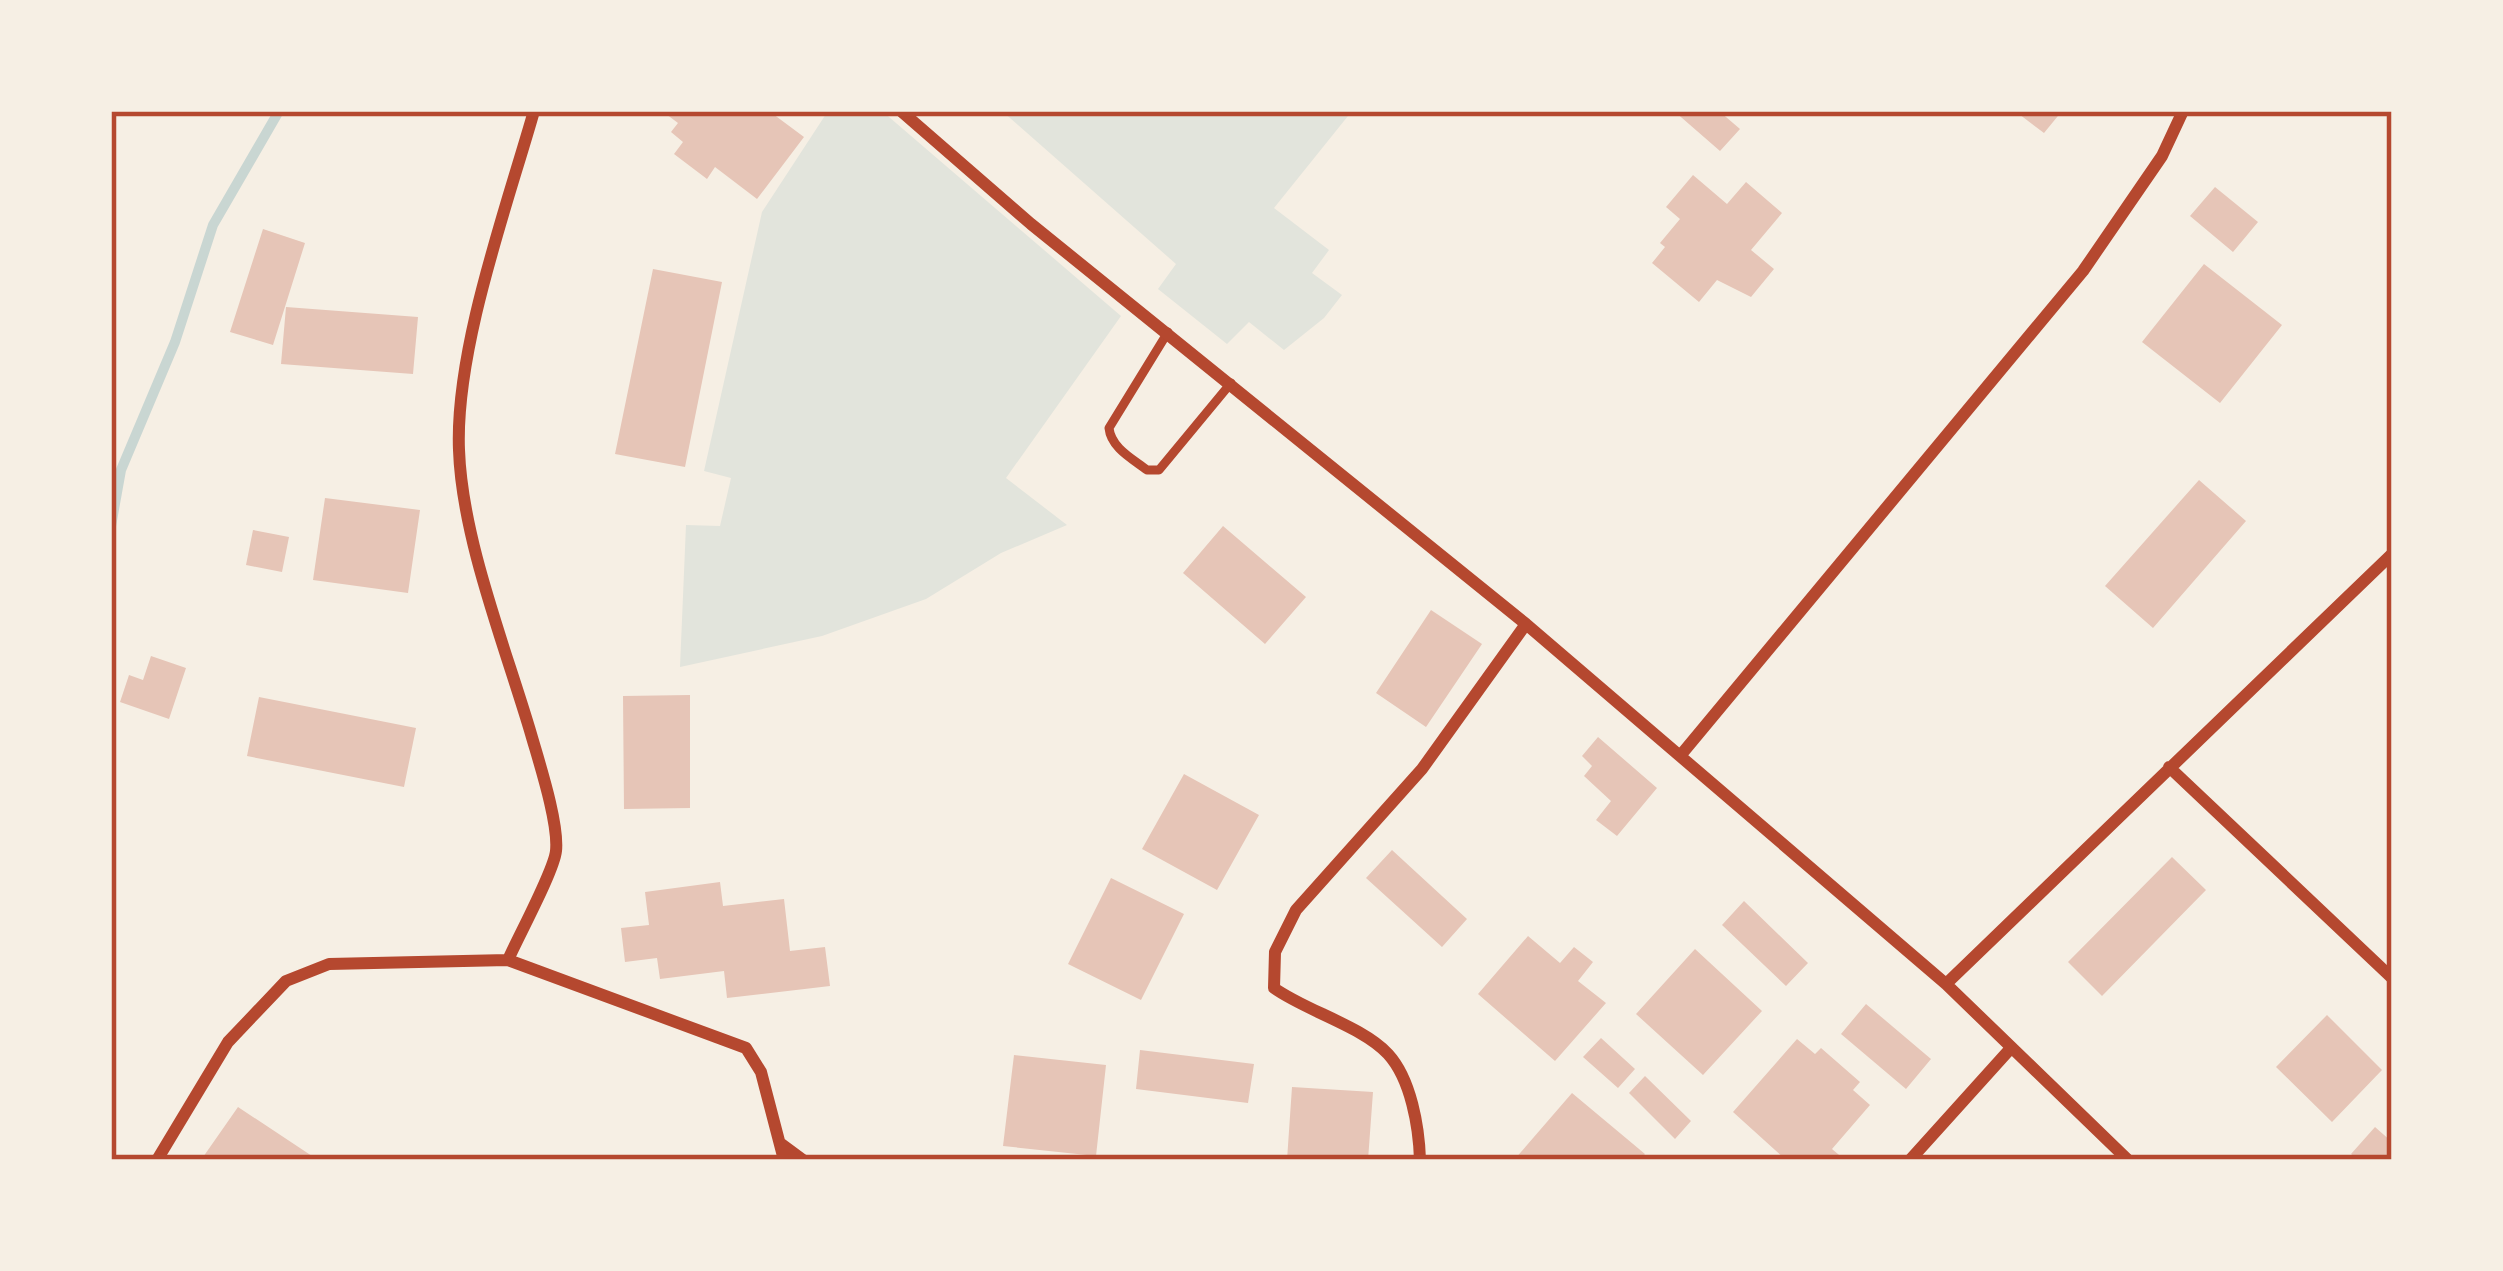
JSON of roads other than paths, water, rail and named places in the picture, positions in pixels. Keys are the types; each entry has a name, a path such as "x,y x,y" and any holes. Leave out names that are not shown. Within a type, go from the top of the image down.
{"street":[{"path":"508,960 556,851 543,776 470,521 459,451 469,358 534,111"},
{"path":"901,111 1031,224 1526,624 1946,984 2128,1160"},
{"path":"1680,756 2083,272 2162,156 2183,111"},
{"path":"1946,984 2392,554"},
{"path":"1420,1160 1406,1087 1388,1054 1274,988 1275,952 1296,910 1421,769 1526,624"},
{"path":"2169,767 2392,978"},
{"path":"157,1160 227,1042 286,981 329,964 508,960 746,1048 761,1072 784,1160"},
{"path":"1910,1160 2011,1048"},
{"path":"777,1140 803,1160"}],"lane":[{"path":"1168,332 1116,412 1109,428 1116,446 1148,470 1159,470 1231,383"}],"waterway":[{"path":"111,526 121,470 175,342 213,225 279,111"}]}
